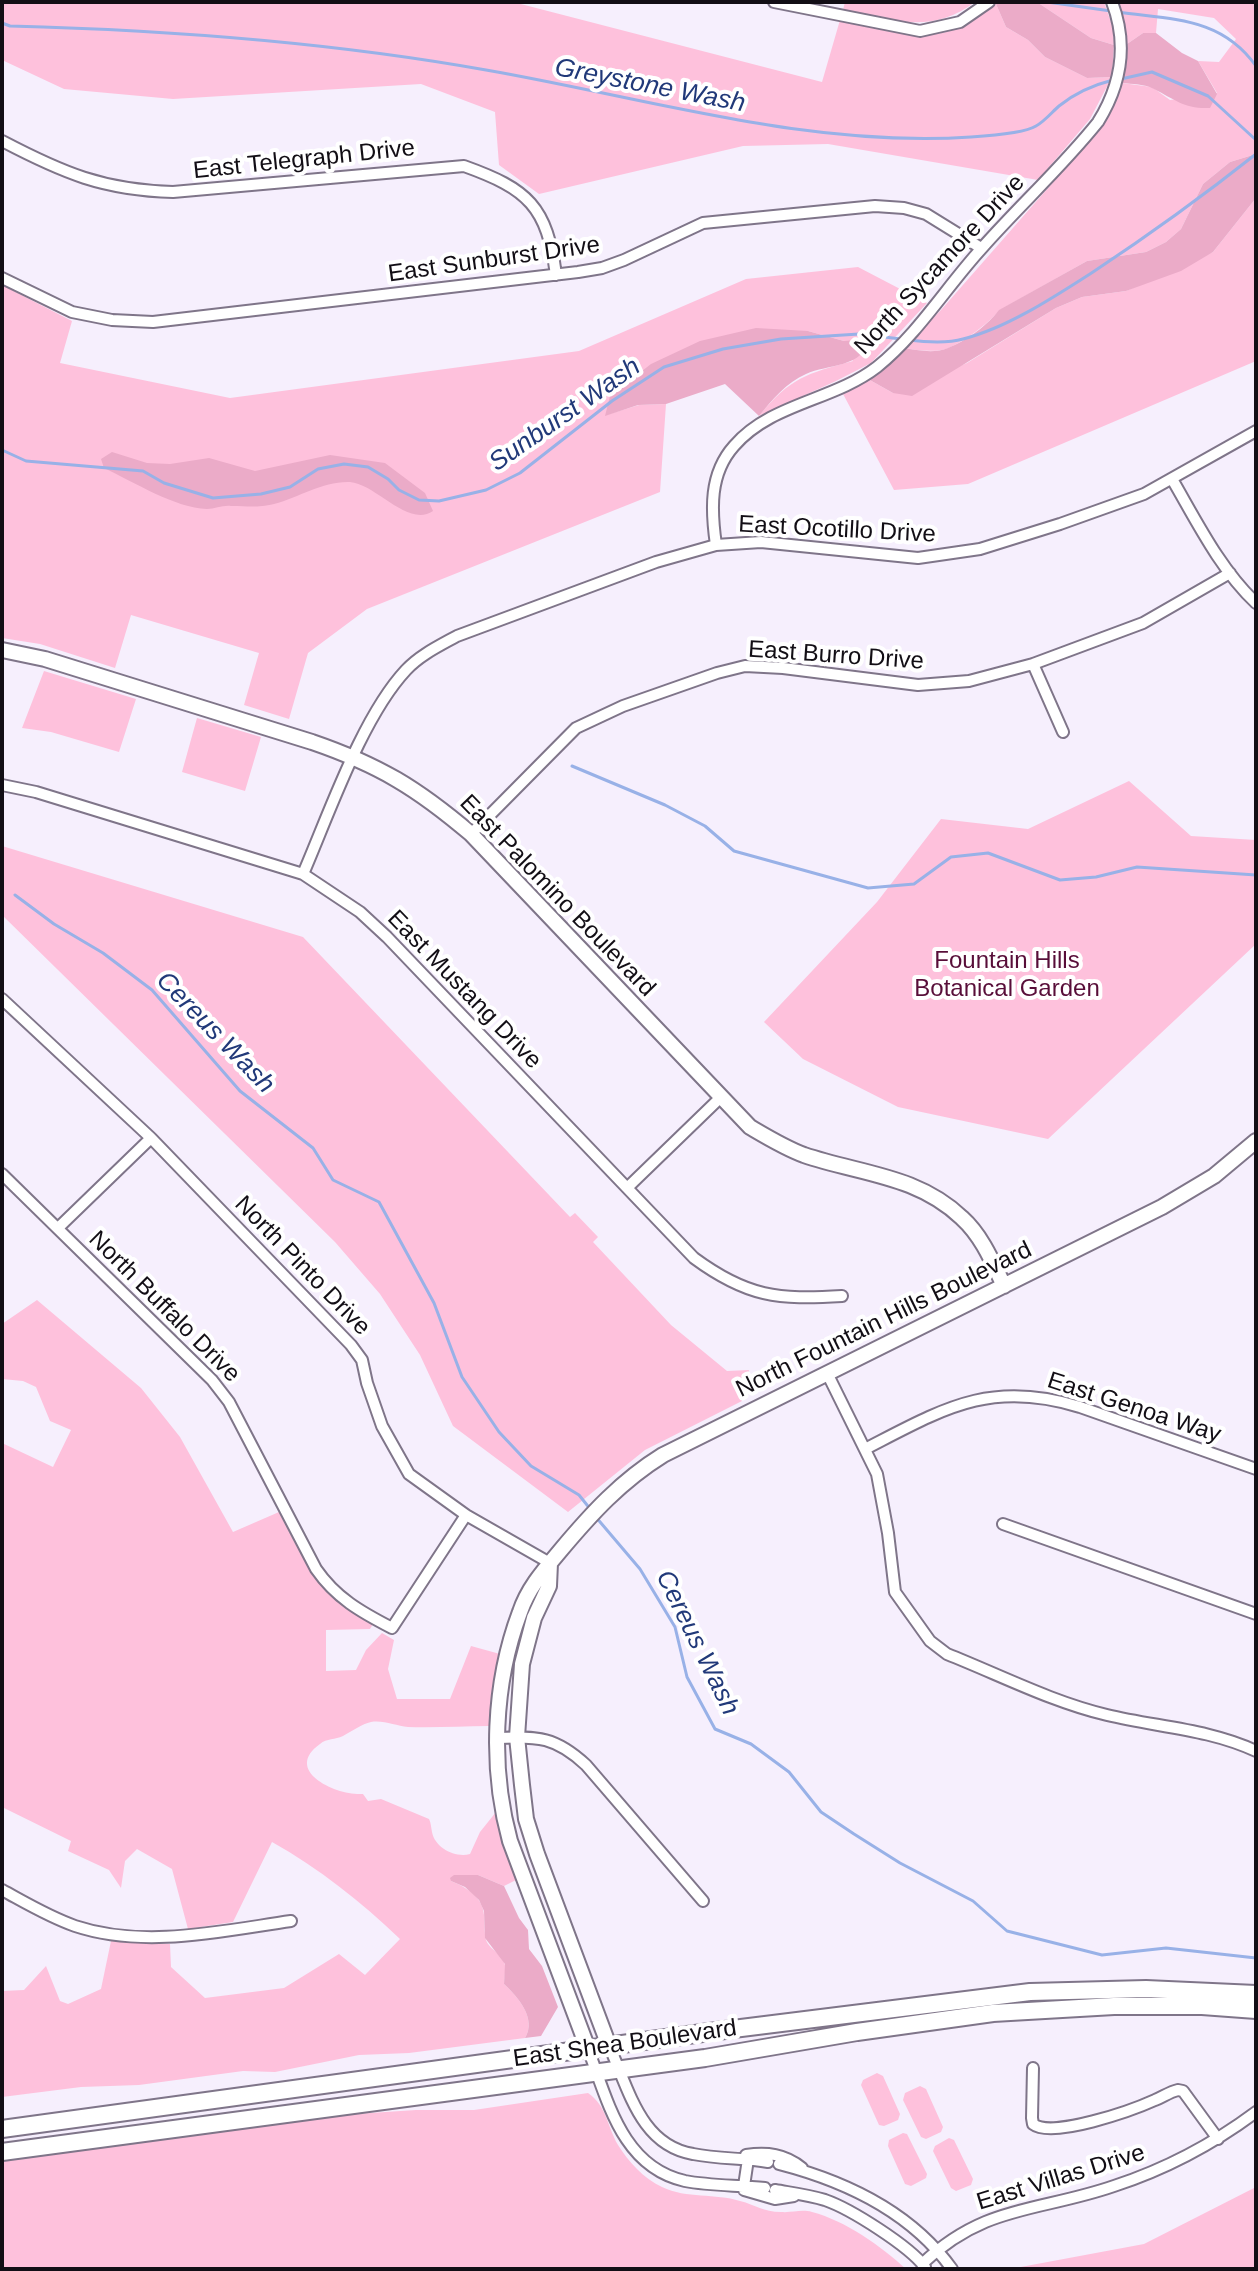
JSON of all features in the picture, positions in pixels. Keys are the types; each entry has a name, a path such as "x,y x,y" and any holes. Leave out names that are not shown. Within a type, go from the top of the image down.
{"main road":[{"name":"East Palomino Boulevard","path":"2,650 45,659 354,756 377,766 433,802 471,834 750,1127 780,1145 805,1155 904,1181 939,1200 962,1217 975,1232 1004,1286"},
{"name":"North Fountain Hills Boulevard","path":"588,2049 510,1841 501,1808 497,1774 503,1675 520,1610 538,1576 611,1493 634,1473 709,1430 828,1375 1194,1189 1256,1141"},
{"name":"North Fountain Hills Boulevard","path":"550,1563 549,1586 534,1618 522,1664 517,1737 526,1819 609,2046"},
{"name":"East Shea Boulevard","path":"2,2129 1030,1992 1146,1989 1256,1994"},
{"name":"East Shea Boulevard","path":"2,2152 597,2073 993,2013 1114,2006 1202,2006 1256,2010"}],"street":[{"path":"774,2 920,31 960,22 989,2"},
{"name":"North Sycamore Drive","path":"716,545 711,505 723,461 734,446 763,421 843,386 877,366 932,308 981,248 1083,140 1110,103 1116,85 1121,47 1112,2"},
{"name":"East Telegraph Drive","path":"2,141 57,170 95,183 137,191 173,192 464,166 500,179 525,197 546,223 556,275"},
{"name":"East Sunburst Drive","path":"2,278 72,312 112,320 153,322 602,268 703,223 875,206 904,208 926,214 981,248"},
{"name":"East Ocotillo Drive","path":"303,874 354,756 383,700 406,670 429,651 457,636 716,545 761,542 918,558 963,553 1060,524 1144,494 1256,431"},
{"path":"1172,479 1208,541 1256,603"},
{"name":"East Burro Drive","path":"471,834 576,728 623,706 717,673 758,666 918,685 969,681 1033,664 1143,623 1230,573"},
{"path":"1033,664 1063,732"},
{"name":"East Mustang Drive","path":"2,785 36,792 303,874 360,912 387,937 694,1258 735,1285 760,1294 783,1297 842,1296"},
{"name":"North Pinto Drive","path":"2,999 151,1138 351,1345 362,1360 382,1426 409,1474 466,1515 550,1563"},
{"path":"627,1188 720,1098"},
{"path":"58,1228 151,1138"},
{"name":"North Buffalo Drive","path":"2,1174 212,1380 229,1402 300,1541 329,1588 344,1602 392,1628 466,1515"},
{"path":"828,1375 877,1474 895,1592 930,1641 947,1654 1068,1703 1108,1715 1207,1734 1256,1751"},
{"name":"East Genoa Way","path":"865,1449 961,1403 988,1397 1023,1395 1080,1407 1256,1469"},
{"path":"1003,1524 1256,1614"},
{"path":"498,1738 549,1740 567,1747 703,1901"},
{"path":"2,1890 47,1915 77,1927 111,1934 170,1937 291,1921"},
{"path":"609,2046 646,2126 664,2144 694,2154 773,2163 853,2189 897,2215 937,2250 952,2269"},
{"path":"588,2049 624,2138 645,2163 684,2181 770,2189 827,2201 874,2227 924,2266"},
{"path":"1033,2068 1032,2118 1033,2124 1040,2128 1054,2129 1115,2115 1178,2090 1186,2095 1218,2139"},
{"name":"East Villas Drive","path":"924,2266 937,2250 982,2222 1005,2213 1112,2187 1161,2168 1218,2139 1256,2112"},
{"path":"742,2158 761,2153 779,2156 789,2158 802,2170"},
{"path":"740,2186 742,2158"},
{"path":"801,2195 802,2170"},
{"path":"740,2186 765,2198 801,2195"},
{"path":"843,2210 853,2189"}],"green space":[{"path":"2,2 513,2 822,82 840,20 893,32 933,34 959,27 996,4 1006,27 1028,40 1045,57 1087,78 1112,77 1090,119 1038,180 828,144 743,146 539,194 499,165 495,112 421,84 173,99 64,89 2,60"},
{"path":"845,2 975,2 943,19 911,22 843,10"},
{"path":"1037,2 1104,2 1113,28 1114,45 1091,38"},
{"path":"1118,2 1256,2 1256,154 1230,162 1203,184 1181,229 1166,242 1146,252 1087,261 1000,310 973,334 949,348 932,351 903,348 941,310 1098,131 1122,83 1152,87 1170,100 1217,93 1198,61 1219,62 1236,39 1214,18 1158,9 1156,33 1143,33 1127,44"},
{"path":"1256,198 1256,361 968,484 894,490 842,392 868,379 893,393 967,363 1056,308 1082,297 1126,291 1213,252"},
{"path":"858,267 927,303 871,363 759,416 800,379 853,361 844,341 808,331 606,415 639,405 666,404 660,492 367,609 308,653 289,719 244,705 259,653 131,615 115,668 40,644 2,638 2,285 72,321 60,363 230,398 579,351 746,279"},
{"path":"44,671 136,699 119,752 51,732 22,728"},
{"path":"197,718 261,737 245,791 182,772"},
{"name":"Fountain Hills Botanical Garden","path":"1129,781 1191,836 1256,840 1256,944 1048,1139 898,1107 803,1059 764,1022 877,902 941,819 1028,829"},
{"path":"2,846 303,937 570,1217 575,1213 598,1237 593,1242 671,1325 727,1371 749,1370 742,1401 645,1450 568,1512 453,1426 420,1355 380,1294 335,1242 2,915"},
{"path":"37,1300 141,1388 180,1437 233,1532 279,1512 316,1577 340,1603 373,1624 370,1629 326,1630 326,1671 356,1670 366,1650 382,1633 394,1640 388,1669 397,1699 450,1699 471,1646 500,1654 489,1726 408,1727 371,1722 323,1742 310,1754 307,1763 310,1772 328,1786 352,1794 363,1794 368,1801 381,1799 429,1819 437,1843 452,1853 470,1854 480,1832 496,1812 518,1879 504,1886 478,1875 451,1881 468,1890 481,1903 486,1940 502,1958 505,1965 504,1984 520,2002 527,2016 529,2023 525,2038 409,2053 359,2055 275,2072 243,2071 139,2085 81,2087 2,2097 2,1991 24,1990 46,1966 60,2001 68,2004 101,1989 111,1941 170,1944 171,1967 205,1998 284,1988 339,1954 365,1975 400,1939 339,1886 272,1842 233,1922 188,1929 172,1869 137,1849 125,1861 121,1888 109,1870 68,1851 71,1841 2,1807 2,1443 53,1467 71,1430 50,1421 36,1387 23,1381 2,1379 2,1324"},
{"path":"877,2073 883,2076 900,2114 898,2120 884,2126 879,2125 861,2085 863,2080"},
{"path":"920,2086 926,2089 943,2127 941,2132 926,2139 921,2137 903,2100 905,2093"},
{"path":"588,2093 603,2110 618,2145 655,2184 672,2191 730,2199 769,2211 808,2211 825,2216 862,2235 906,2269 2,2269 2,2160 355,2114 474,2110"},
{"path":"907,2134 927,2174 926,2178 911,2186 905,2184 888,2146 889,2140"},
{"path":"949,2138 954,2140 973,2179 971,2185 956,2191 951,2188 933,2151 935,2146"},
{"path":"1256,2187 1256,2269 1010,2269 1144,2244"}],"shaded area":[{"path":"1037,2 1091,38 1114,45 1112,77 1087,78 1045,57 1028,40 1006,27 996,4"},
{"path":"1143,33 1156,33 1198,61 1217,94 1210,108 1187,105 1150,87 1122,83 1127,44"},
{"path":"1256,154 1256,198 1213,252 1181,271 1126,291 1082,297 1056,308 912,396 893,393 868,379 903,348 937,351 962,341 983,327 999,310 1087,261 1146,252 1166,242 1181,229 1203,184 1230,162"},
{"path":"756,328 808,331 844,341 869,339 866,348 852,360 806,374 792,382 759,416 725,384 666,404 638,405 605,416 610,396 651,364 700,341"},
{"path":"112,452 147,463 170,464 209,458 255,471 330,455 385,463 425,493 433,511 423,515 413,514 350,482 321,487 268,505 195,508 168,499 104,468 101,459"},
{"path":"454,1875 478,1875 504,1886 528,1930 529,1949 542,1966 558,2007 541,2036 525,2038 529,2023 527,2016 520,2002 504,1984 505,1964 485,1938 484,1911 479,1900 465,1887 451,1881"}],"waterway":[{"path":"1047,2 1111,11"},
{"path":"1118,12 1177,20 1211,29 1242,50 1256,66"},
{"name":"Greystone Wash","path":"2,23 10,26 249,39 368,52 546,81 727,118 849,135 971,137 1015,132 1042,122 1071,97 1113,80"},
{"name":"Greystone Wash","path":"1121,79 1152,72 1208,96 1256,140"},
{"name":"Sunburst Wash","path":"908,340 943,342 963,339 1030,311 1135,244 1256,154"},
{"name":"Sunburst Wash","path":"2,450 26,461 143,471 164,483 213,498 261,494 290,487 318,469 344,464 368,467 399,490 419,500 439,501 486,490 520,473 612,401 664,367 723,349 781,339 859,334 901,339"},
{"path":"572,766 665,805 705,826 734,851 868,888 914,884 951,857 988,853 1060,880 1096,877 1137,867 1256,875"},
{"name":"Cereus Wash","path":"15,895 54,924 103,953 152,990 240,1091 313,1148 333,1180 379,1202 434,1303 462,1377 499,1432 531,1466 579,1495 591,1510"},
{"name":"Cereus Wash","path":"595,1516 640,1569 675,1627 687,1677 715,1729 751,1744 789,1772 821,1812 900,1863 973,1901 1007,1931 1102,1955 1166,1948 1256,1958"}]}
